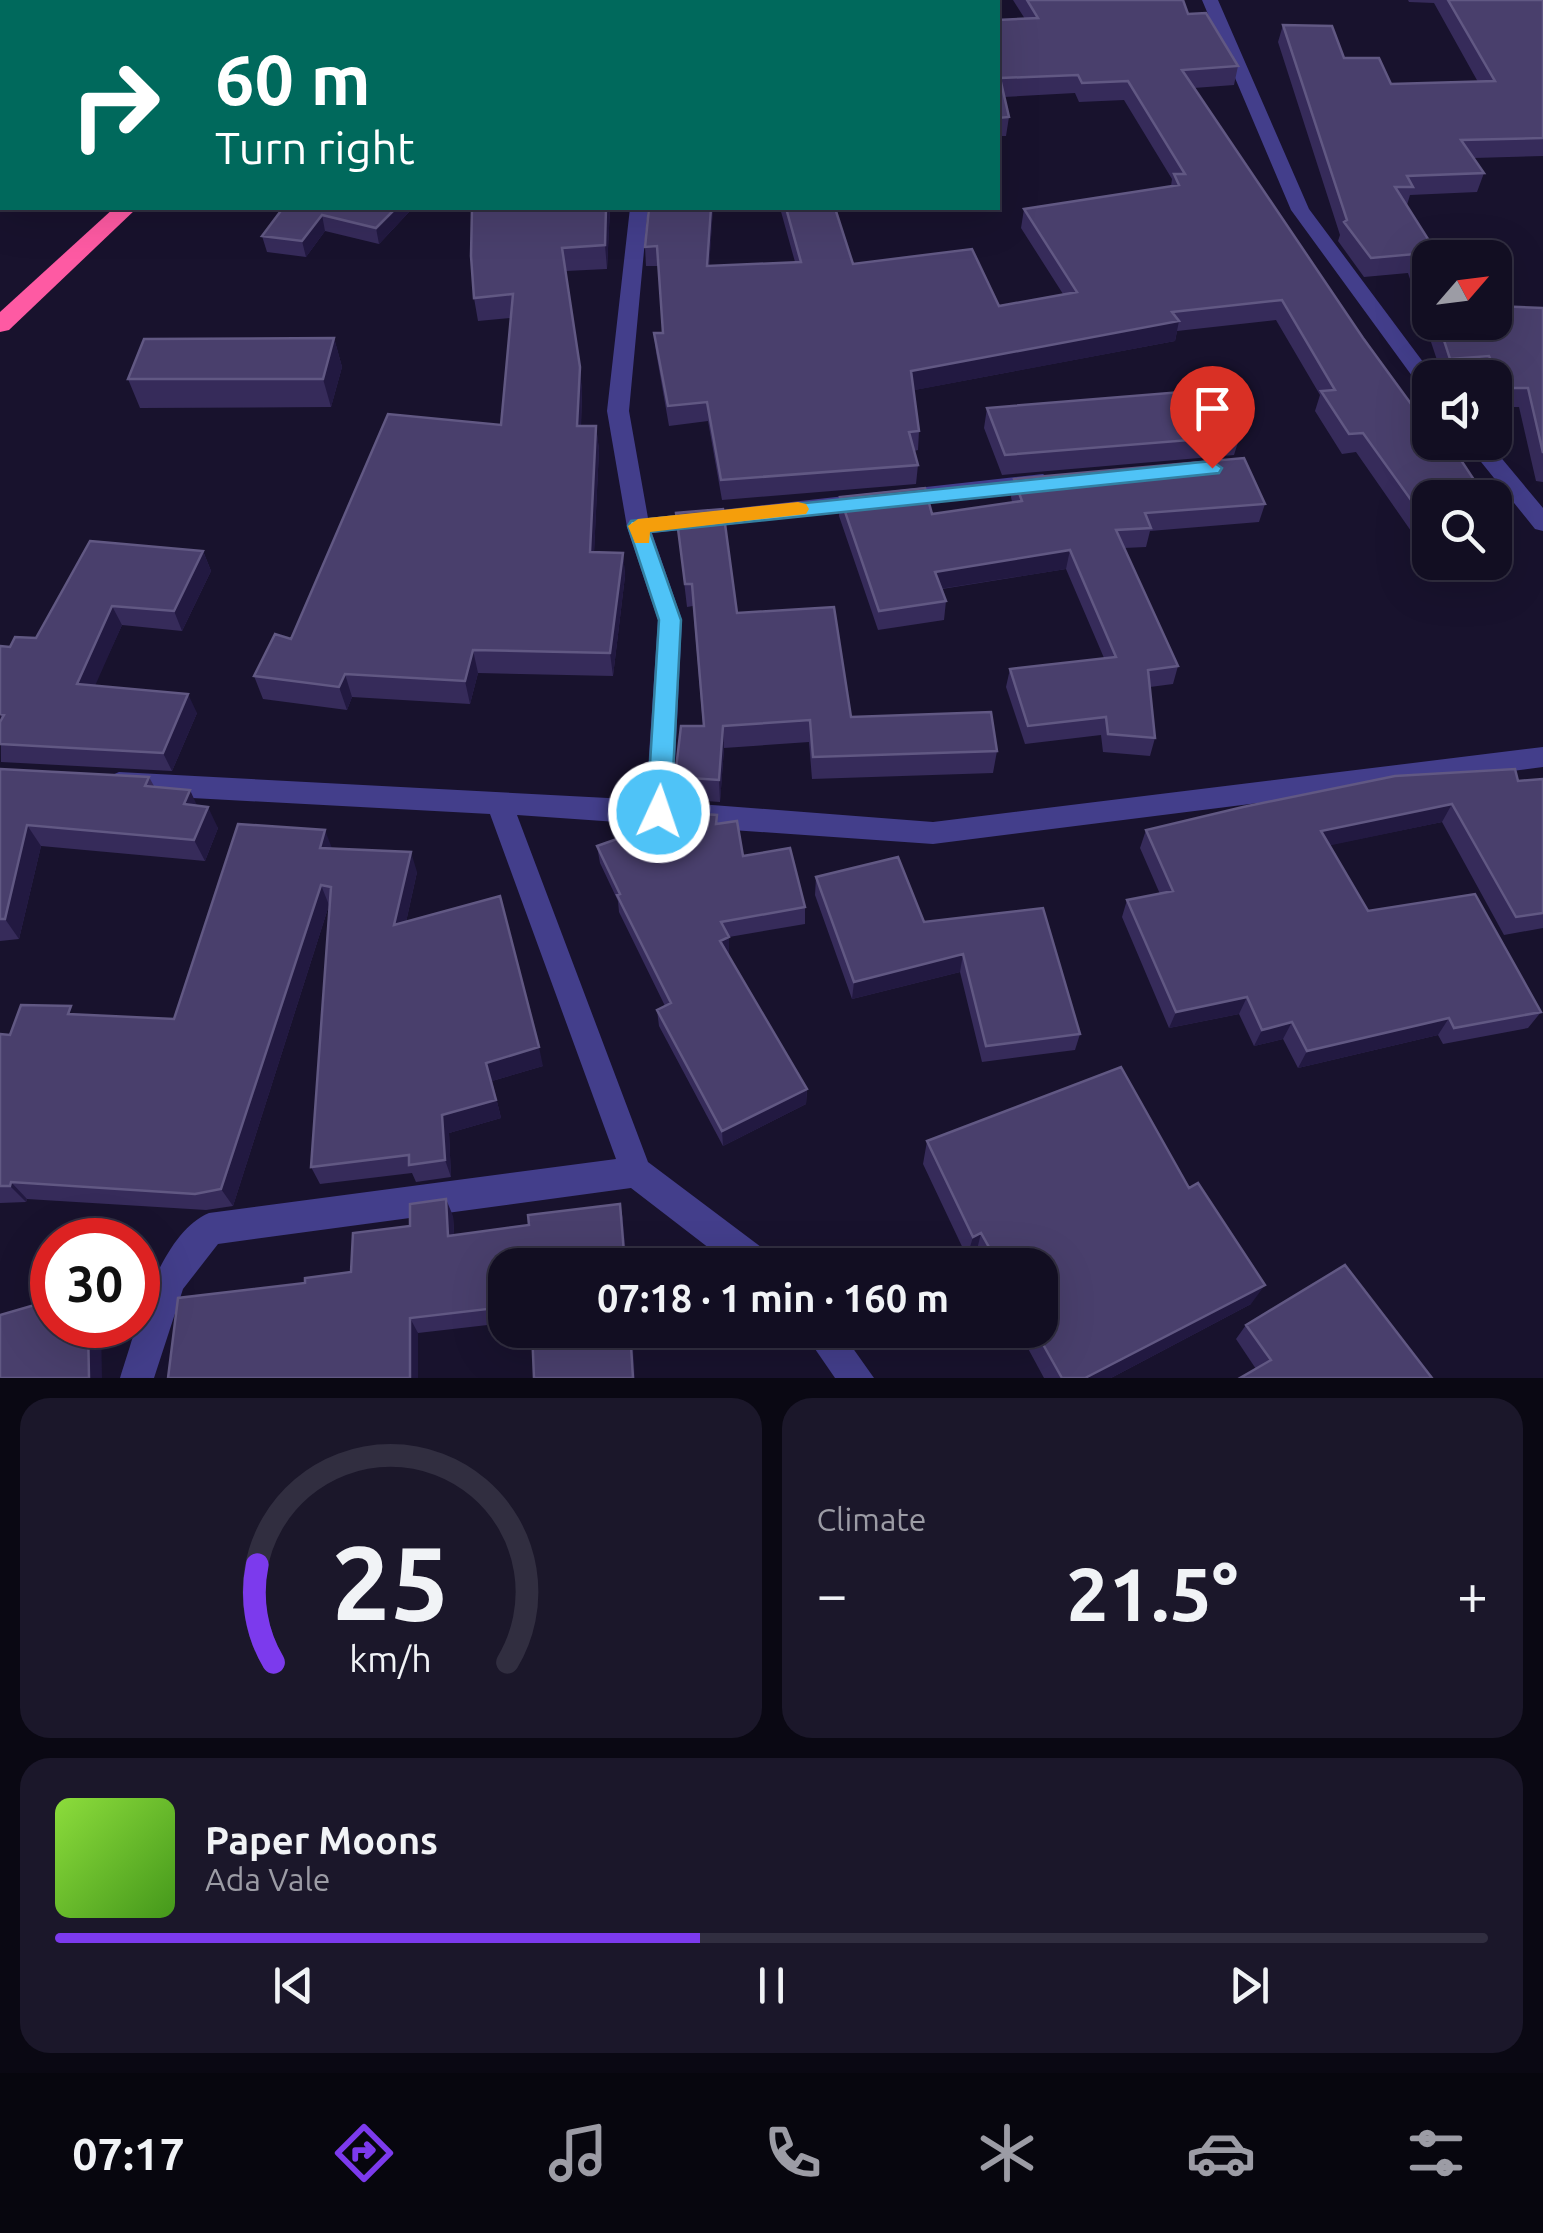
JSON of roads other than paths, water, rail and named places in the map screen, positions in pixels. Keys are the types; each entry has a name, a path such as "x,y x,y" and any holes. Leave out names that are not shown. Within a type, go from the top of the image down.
{"highway":[{"path":"0,325 124,210"}],"street":[{"path":"1210,0 1300,210 1412,362"},
{"path":"639,210 618,411 638,526 670,620 659,812"},
{"path":"1491,460 1543,523"},
{"path":"638,526 1070,480"},
{"path":"96,782 659,812 933,833 1543,757"},
{"path":"500,804 636,1172 735,1248"},
{"path":"137,1378 169,1280 209,1230 636,1172"},
{"path":"833,1348 857,1378"}]}
